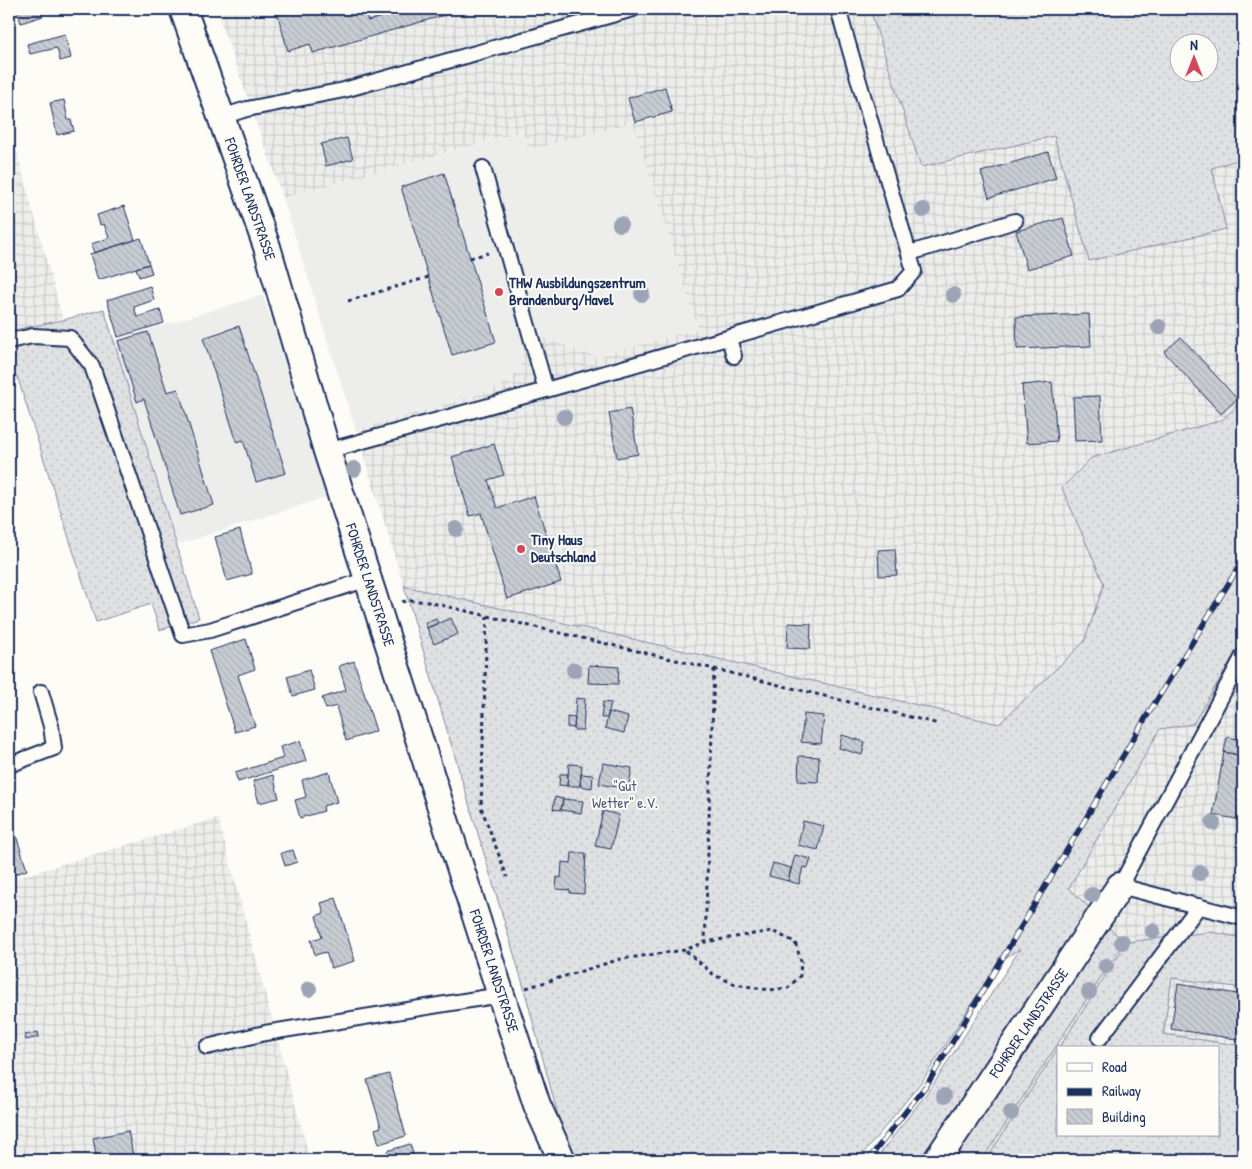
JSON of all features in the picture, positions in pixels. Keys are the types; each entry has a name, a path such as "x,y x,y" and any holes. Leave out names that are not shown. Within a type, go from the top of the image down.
{"street":[{"name":"FOHRDER LANDSTRASSE","path":"183,9 267,247 327,451 537,1105 562,1160"},
{"name":"FOHRDER LANDSTRASSE","path":"937,1160 1120,886"}],"lane":[{"path":"221,117 247,109 344,90 633,9"},
{"path":"327,451 898,290 914,271 838,9"},
{"path":"483,168 546,390"},
{"path":"910,253 1015,221"},
{"path":"9,342 33,336 70,338 92,366 183,635 210,630 368,578"},
{"path":"729,338 734,356"},
{"name":"FOHRDER LANDSTRASSE","path":"1120,886 1243,656"},
{"path":"9,765 54,748 52,726 41,692"},
{"path":"1120,886 1243,918"},
{"path":"1100,1038 1199,906"},
{"path":"207,1046 265,1033 501,995"}],"path":[{"path":"470,258 482,254"},
{"path":"348,301 429,277"},
{"path":"378,610 409,600 428,602 939,724"},
{"path":"487,616 481,807 507,877"},
{"path":"705,942 714,669"},
{"path":"501,995 621,959 684,950 705,942 772,931 795,942 801,961 800,976 788,988 769,990 735,984 714,975 684,950"}],"shaded area":[{"path":"216,9 870,9 921,167 1054,135 1211,167 1243,158 1243,400 1222,420 1091,458 1062,488 1104,584 1084,642 1000,724 404,586 356,431 486,392 506,383 518,371 523,355 523,345 546,338 596,357 698,329 633,122 529,150 523,131 283,198"},
{"name":"THW Ausbildungszentrum Brandenburg/Havel","path":"633,121 698,329 596,357 546,338 523,345 523,355 518,371 507,383 486,392 356,431 283,198 524,131 530,150"},
{"path":"9,123 63,320 9,331"},
{"path":"263,295 330,496 177,545 114,340"},
{"path":"1243,640 1243,938 1211,932 1061,1046 1057,1046 1057,1050 986,1160 982,1160 1123,942 1068,888 1161,728 1193,723"},
{"path":"218,818 310,1160 9,1160 9,880"},
{"path":"1172,977 1243,988 1243,1046 1163,1034"}],"green space":[{"path":"870,9 1243,9 1243,158 1212,168 1226,229 1089,261 1054,136 921,167"},
{"path":"104,309 199,618 160,630 151,604 96,622 17,376 9,377 9,331"},
{"name":"\"Gut Wetter\" e.V.","path":"1243,400 1243,640 1193,724 1160,729 1069,888 1124,942 982,1160 875,1160 933,1085 1020,949 998,962 923,1080 858,1160 570,1160 522,981 404,586 999,724 1084,642 1104,584 1062,488 1091,458 1222,420"},
{"path":"1211,932 1243,938 1243,988 1172,978 1163,1034 1243,1046 1243,1160 986,1160 1057,1050 1057,1136 1220,1136 1220,1046 1060,1046 1127,942"}],"building":[{"path":"40,9 43,16 21,23 17,10"},
{"path":"276,9 364,9 368,21 392,14 390,9 466,9 313,53 310,44 288,51"},
{"path":"65,34 71,58 60,61 57,48 30,54 27,44"},
{"path":"665,87 672,112 635,122 628,98"},
{"path":"64,100 68,120 71,120 74,131 57,135 50,103"},
{"path":"347,138 353,159 326,166 321,144"},
{"path":"1048,152 1056,178 989,198 981,172"},
{"path":"444,173 496,342 452,355 401,187"},
{"path":"124,206 135,240 94,253 91,244 109,238 104,224 100,225 97,215"},
{"path":"1063,218 1074,256 1027,269 1016,231"},
{"path":"141,238 149,264 98,280 90,254"},
{"path":"149,264 152,273 139,277 136,268"},
{"path":"150,286 154,300 134,307 137,317 160,310 164,323 118,337 107,300"},
{"path":"1089,314 1091,346 1017,349 1016,317"},
{"path":"239,326 286,473 256,482 243,440 237,442 203,338"},
{"path":"148,332 167,392 178,389 214,505 180,515 144,399 137,402 118,341"},
{"path":"1181,337 1237,399 1221,414 1164,352"},
{"path":"1052,382 1057,441 1027,443 1022,385"},
{"path":"1100,396 1102,440 1075,441 1073,397"},
{"path":"630,409 638,454 617,458 609,413"},
{"name":"Tiny Haus Deutschland","path":"494,444 504,475 488,480 497,508 534,496 561,582 507,599 481,513 470,516 452,457"},
{"path":"240,530 252,574 227,581 215,537"},
{"path":"895,549 897,575 879,576 878,550"},
{"path":"9,618 15,638 9,639"},
{"path":"451,618 458,634 434,644 427,628"},
{"path":"436,619 438,623 427,628 425,623"},
{"path":"788,623 811,624 810,649 787,648"},
{"path":"246,639 255,669 238,675 255,726 235,732 209,651"},
{"path":"354,661 376,731 346,741 336,706 326,709 322,698 346,690 339,666"},
{"path":"589,665 619,667 618,684 588,683"},
{"path":"309,670 315,690 293,696 287,677"},
{"path":"576,698 585,699 583,730 574,730"},
{"path":"603,702 611,703 607,718 601,718"},
{"path":"609,712 628,717 624,733 605,728"},
{"path":"804,714 824,716 821,744 801,742"},
{"path":"567,717 575,718 574,728 567,727"},
{"path":"842,735 865,742 862,755 839,748"},
{"path":"1227,737 1243,740 1243,756 1224,752"},
{"path":"300,741 306,761 238,782 235,773 283,758 280,747"},
{"path":"1224,752 1243,756 1243,820 1213,815"},
{"path":"799,756 819,757 818,782 798,781"},
{"path":"603,763 632,768 628,789 599,784"},
{"path":"569,764 582,765 580,786 567,786"},
{"path":"329,772 337,802 323,806 324,811 300,818 295,800 306,797 302,780"},
{"path":"560,774 568,774 567,786 559,785"},
{"path":"581,774 593,775 592,788 580,786"},
{"path":"273,775 279,798 259,803 253,781"},
{"path":"555,797 563,799 561,810 553,809"},
{"path":"563,799 583,801 581,813 561,810"},
{"path":"603,811 619,815 611,849 595,846"},
{"path":"9,813 27,870 9,876"},
{"path":"803,821 824,826 818,850 798,845"},
{"path":"293,850 297,862 285,866 281,853"},
{"path":"572,853 586,853 584,894 556,889 557,877 561,878 562,862 571,863"},
{"path":"795,855 811,859 808,868 803,867 799,884 788,881"},
{"path":"773,863 791,868 788,881 769,876"},
{"path":"336,898 355,961 331,968 326,952 315,955 311,940 322,937 316,916 324,913 321,903"},
{"path":"1178,984 1243,995 1243,1040 1171,1029"},
{"path":"38,1032 39,1037 26,1040 25,1035"},
{"path":"389,1074 406,1136 379,1144 375,1129 381,1127 367,1080"},
{"path":"128,1131 134,1160 97,1160 93,1138"},
{"path":"410,1144 415,1160 390,1160 387,1151"}],"railway":[{"path":"868,1160 928,1083 1145,719 1243,560"}],"place":[{"name":"THW Ausbildungszentrum Brandenburg/Havel","path":"499,292"},
{"name":"Tiny Haus Deutschland","path":"521,549"}]}
